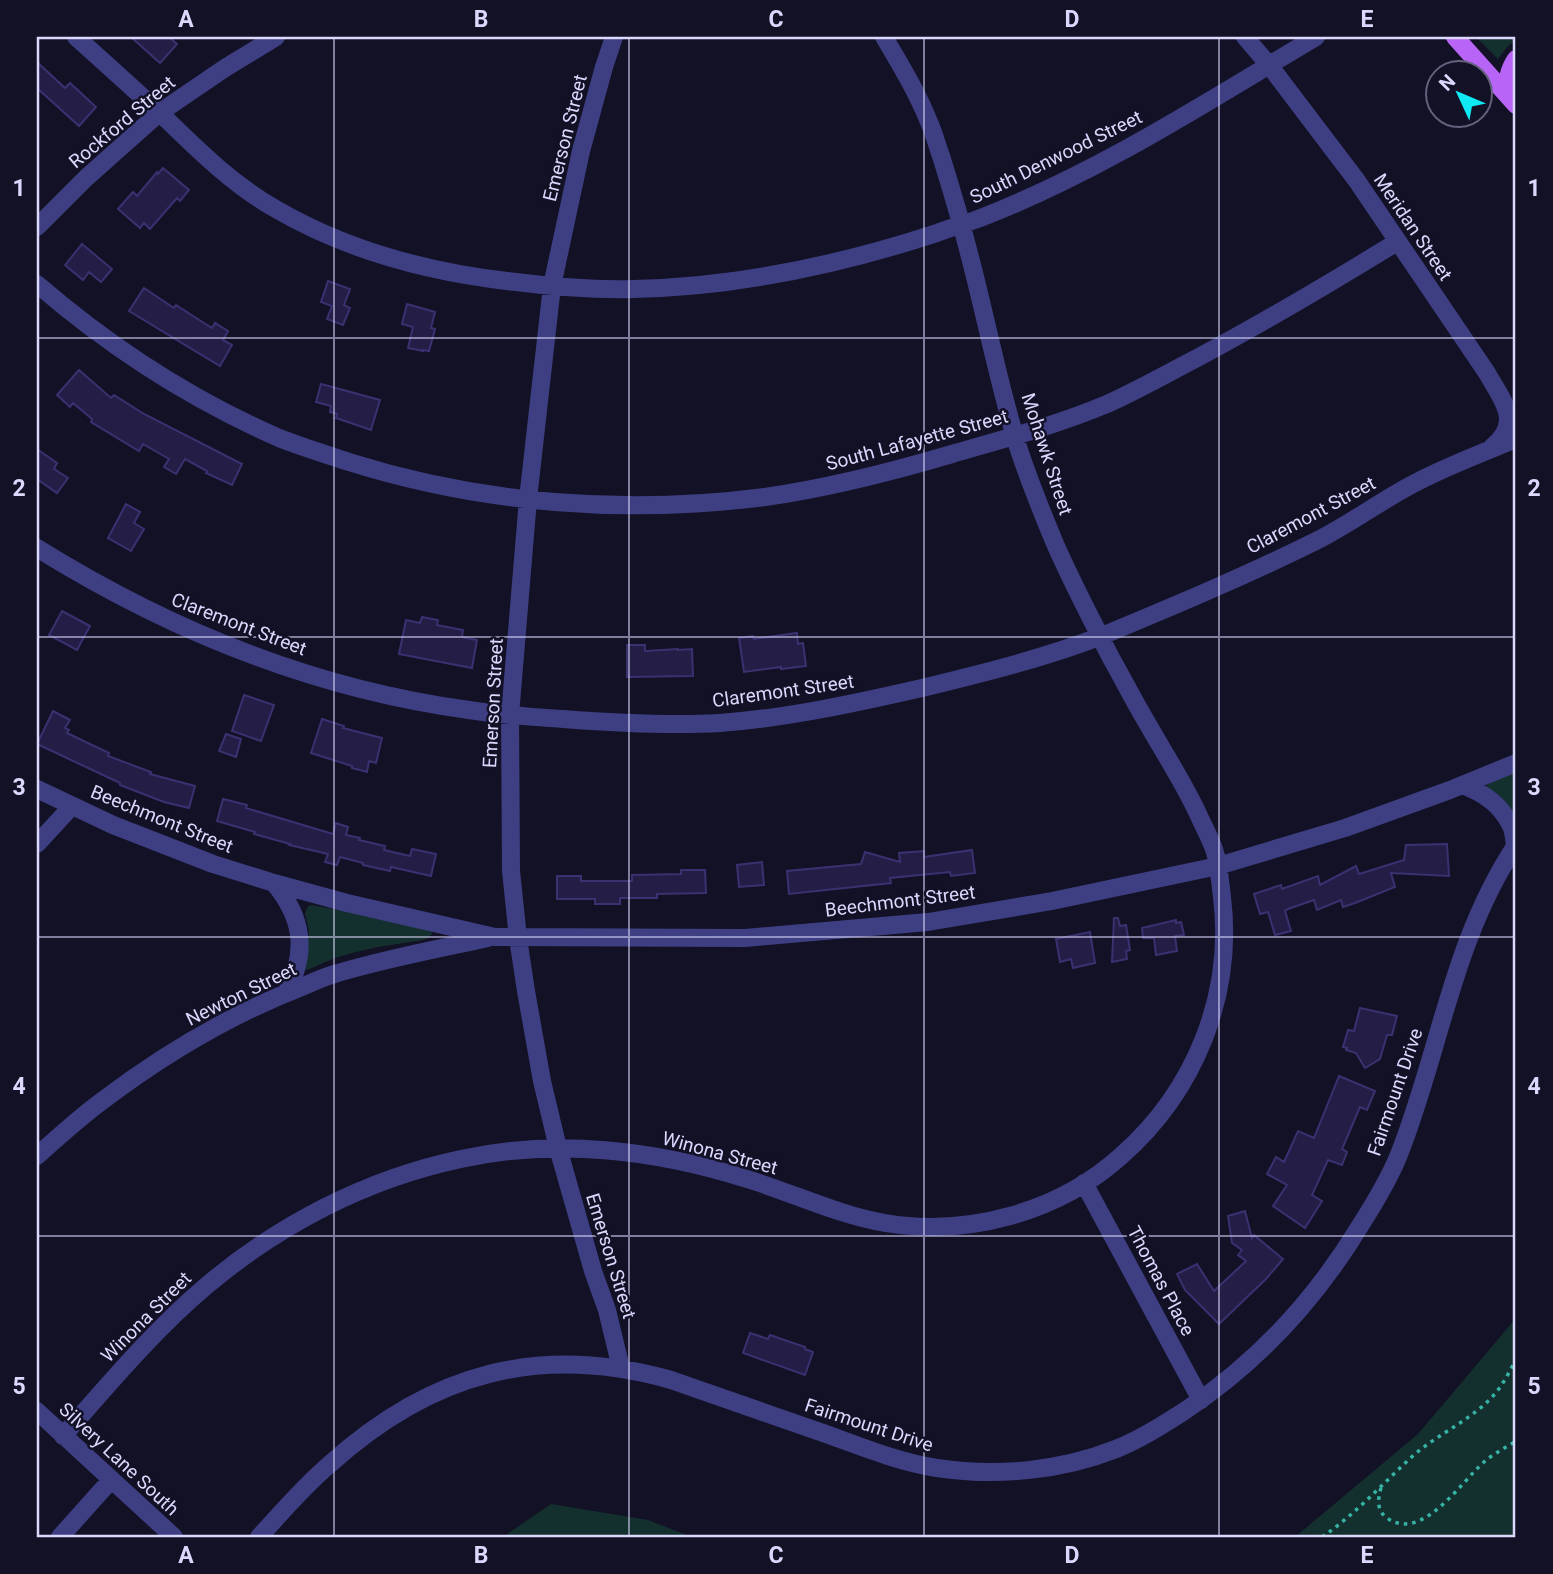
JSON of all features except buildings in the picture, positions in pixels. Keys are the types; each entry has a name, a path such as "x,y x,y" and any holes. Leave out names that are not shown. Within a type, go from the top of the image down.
{"main road":[{"path":"1455,37 1512,100"},
{"path":"1512,100 1507,80 1509,69 1516,59"}],"street":[{"name":"South Denwood Street","path":"76,37 236,182 272,207 316,230 363,251 474,278 552,286 632,289 759,278 856,258 981,218 1091,167 1163,128 1316,37"},
{"name":"Rockford Street","path":"37,227 86,178 159,113 276,37"},
{"name":"Emerson Street","path":"614,37 581,151 552,286 528,499 510,715 512,871 518,938 542,1081 558,1148 593,1271 607,1310 621,1368"},
{"name":"Mohawk Street","path":"884,37 931,125 962,224 1015,436 1053,539 1076,591 1143,717 1189,794 1213,846 1218,866"},
{"name":"Meridan Street","path":"1245,37 1357,181 1506,405 1508,427 1501,440 1488,451"},
{"name":"South Lafayette Street","path":"37,284 97,333 172,383 281,438 380,472 457,489 564,503 634,506 705,503 825,487 884,474 1078,415 1140,388 1260,324 1397,242"},
{"name":"Claremont Street","path":"37,548 85,578 197,633 328,680 448,707 510,715 656,725 720,723 821,709 955,680 1025,661 1100,636 1322,538 1415,483 1516,439"},
{"name":"Beechmont Street","path":"37,789 164,846 274,883 347,903 495,937 745,938 897,926 1052,901 1218,866 1345,828 1516,763"},
{"path":"1462,785 1478,791 1499,807 1512,826 1516,846"},
{"path":"37,844 72,806"},
{"name":"Fairmount Drive","path":"259,1537 329,1465 378,1426 421,1399 473,1378 522,1367 572,1364 621,1368 671,1380 895,1459 935,1468 976,1472 1034,1470 1099,1455 1147,1433 1201,1400 1251,1361 1281,1331 1303,1308 1341,1257 1377,1200 1409,1130 1465,944 1487,896 1516,846"},
{"name":"Winona Street","path":"63,1436 167,1323 201,1290 244,1256 304,1218 368,1187 433,1165 526,1149 617,1152 692,1164 747,1179 856,1217 914,1227 959,1226 1003,1218 1065,1195 1100,1174 1141,1138 1183,1083 1194,1062 1205,1038 1217,997 1224,952 1223,906 1218,866"},
{"path":"274,883 291,908 299,936 298,965 286,993"},
{"name":"Newton Street","path":"37,1156 100,1103 153,1064 242,1012 337,973 397,957 495,937"},
{"name":"Thomas Place","path":"1084,1183 1201,1400"},
{"name":"Silvery Lane South","path":"37,1412 174,1537"},
{"path":"60,1537 111,1480"}],"path":[{"path":"1322,1537 1418,1452 1471,1416 1494,1395 1516,1359"},
{"path":"1381,1486 1378,1508 1385,1517 1409,1524 1424,1519 1440,1507 1486,1460 1516,1441"}],"green space":[{"path":"1476,37 1516,37 1516,40 1498,59"},
{"path":"1516,771 1516,816 1513,816 1487,791 1486,786"},
{"path":"308,906 425,926 432,934 423,940 378,947 335,958 307,970 309,931 305,913"},
{"path":"1516,1318 1516,1537 1295,1537 1418,1434"},
{"path":"551,1504 648,1520 692,1537 503,1537"}]}
